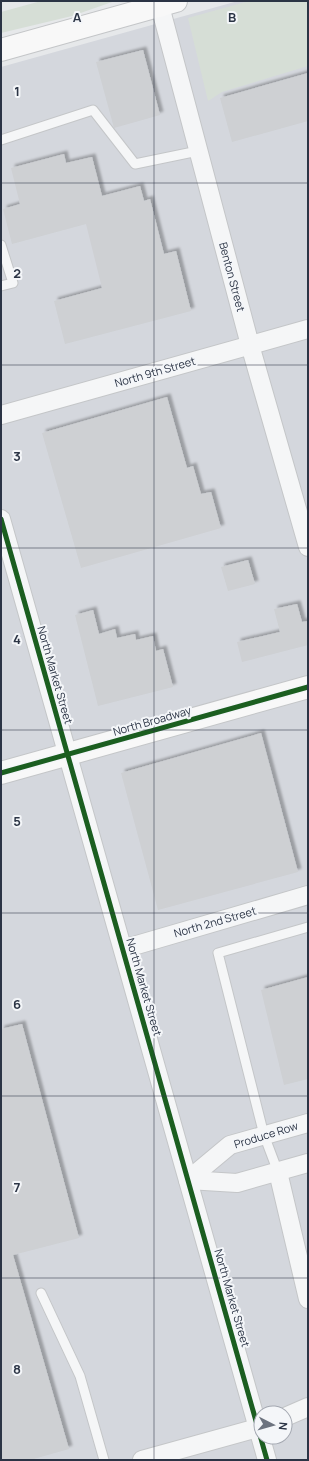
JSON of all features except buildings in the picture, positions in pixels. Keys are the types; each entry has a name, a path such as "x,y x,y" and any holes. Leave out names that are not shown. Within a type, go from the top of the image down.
{"main road":[{"path":"1,50 167,3"},
{"name":"North Broadway","path":"1,773 308,687"}],"street":[{"name":"Benton Street","path":"167,3 198,151 250,345 308,547"},
{"name":"North 9th Street","path":"1,415 308,328"},
{"name":"North Market Street","path":"1,519 253,1407"},
{"name":"North 2nd Street","path":"123,949 308,895"},
{"name":"Produce Row","path":"188,1180 230,1145 308,1123"},
{"path":"188,1180 238,1183 308,1163"},
{"path":"278,1172 308,1299"},
{"path":"293,1414 308,1408"},
{"path":"142,1460 253,1430"},
{"name":"North Market Street","path":"263,1445 267,1460"}],"lane":[{"path":"1,140 93,110 135,164 198,151"},
{"path":"1,245 13,284 1,286"},
{"path":"278,1172 264,1135 218,953 308,927"},
{"path":"41,1293 80,1376 104,1460"}],"shaded area":[{"path":"41,1 115,1 72,16 1,33 1,12"},
{"path":"238,1 308,1 308,1460 1,1460 1,67"},
{"path":"249,1 308,1 308,66 222,92 208,101 188,18"}],"cycle path":[{"path":"1,519 267,1460"},
{"path":"1,773 308,687"}]}
